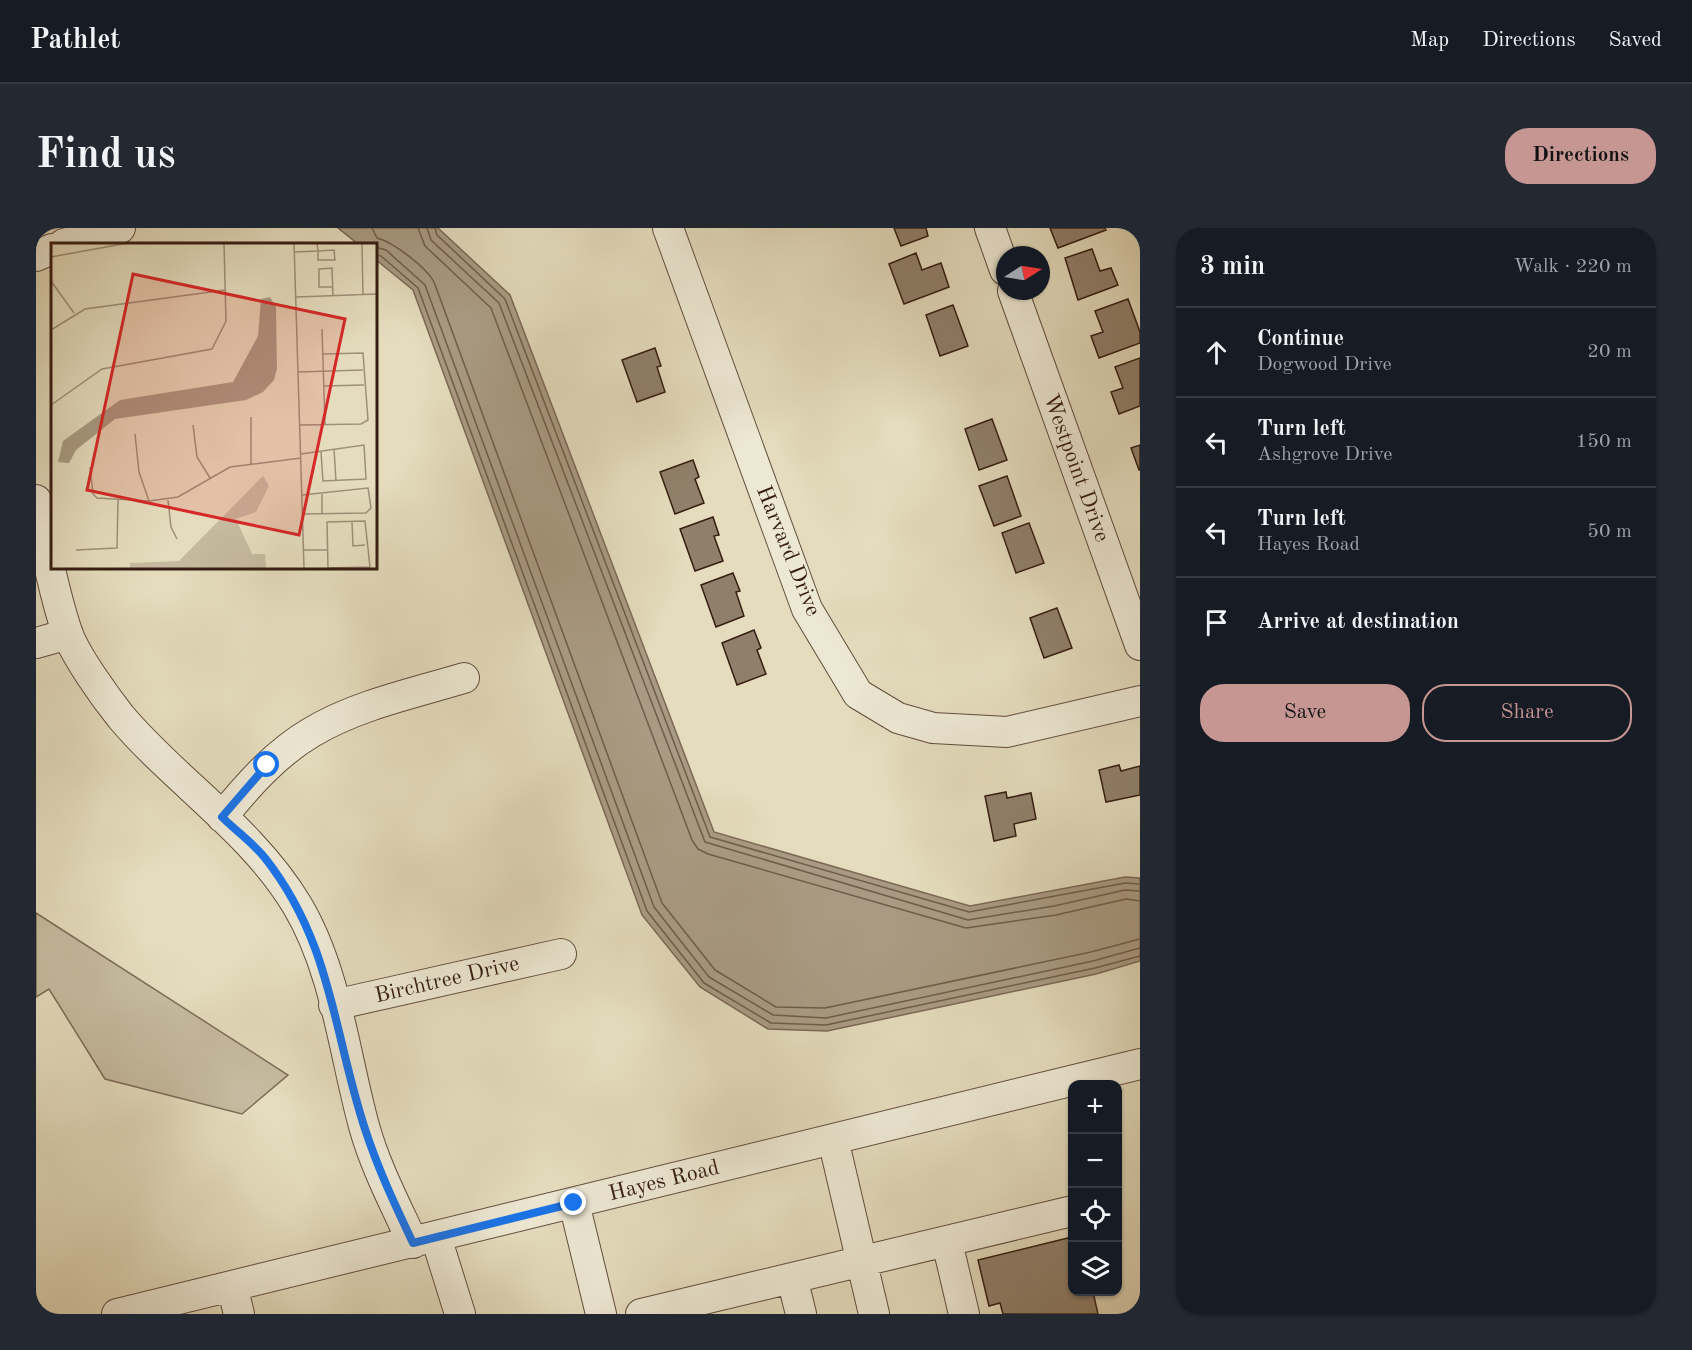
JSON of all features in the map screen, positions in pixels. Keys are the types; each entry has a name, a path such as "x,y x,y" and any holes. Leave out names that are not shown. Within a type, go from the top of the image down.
{"street":[{"path":"68,243 120,228"},
{"name":"Harvard Drive","path":"668,228 807,609 858,694 898,718 933,728 1007,732 1140,700"},
{"path":"990,228 996,246"},
{"path":"36,256 51,249"},
{"name":"Westpoint Drive","path":"1015,300 1140,645"},
{"path":"36,500 48,538"},
{"path":"54,568 68,634 121,717 264,857 297,905 315,943 334,1005 364,1128 384,1182 424,1240 460,1314"},
{"path":"36,643 68,634"},
{"path":"222,817 267,765 312,732 357,712 464,678"},
{"name":"Birchtree Drive","path":"334,1005 561,954"},
{"name":"Hayes Road","path":"132,1312 236,1300 424,1240 1140,1064"},
{"path":"833,1139 874,1314"},
{"path":"574,1203 601,1314"},
{"path":"641,1314 1068,1212"},
{"path":"947,1242 964,1314"},
{"path":"792,1278 801,1314"}],"shaded area":[{"path":"36,913 288,1075 242,1114 105,1079 49,989 36,997"}],"water":[{"path":"338,228 438,228 510,295 714,832 970,906 1125,877 1140,878 1140,961 1096,974 827,1031 768,1029 700,987 642,915 413,290 376,260 376,243 357,243"}],"building":[{"path":"894,228 926,228 928,236 901,246"},
{"path":"1050,228 1105,228 1106,230 1058,248"},
{"path":"1092,249 1100,271 1111,268 1118,285 1078,300 1065,258"},
{"path":"916,253 922,270 941,263 949,287 904,304 889,264"},
{"path":"1128,299 1140,332 1140,343 1099,358 1091,336 1103,332 1095,311"},
{"path":"953,305 968,346 940,356 926,315"},
{"path":"655,348 661,366 657,367 665,392 637,402 622,360"},
{"path":"1140,358 1140,406 1119,414 1111,392 1123,388 1115,367"},
{"path":"992,419 1007,460 979,470 965,429"},
{"path":"1140,445 1140,470 1139,470 1131,448"},
{"path":"693,460 699,477 695,479 704,503 675,514 660,472"},
{"path":"1007,476 1021,516 994,526 979,486"},
{"path":"713,517 719,535 714,536 723,561 695,571 680,529"},
{"path":"1029,523 1044,563 1016,573 1002,533"},
{"path":"733,573 740,591 736,592 744,616 716,627 701,585"},
{"path":"1057,608 1072,648 1044,658 1030,618"},
{"path":"754,630 761,648 757,650 766,674 737,685 722,643"},
{"path":"1119,765 1121,771 1140,766 1140,795 1106,802 1099,770"},
{"path":"1006,792 1007,798 1031,793 1036,819 1014,824 1016,836 994,841 985,796"},
{"path":"1068,1238 1068,1296 1094,1296 1098,1314 1003,1314 1000,1303 989,1306 978,1260"}],"route":[{"path":"267,765 222,817 264,857 297,905 315,943 334,1005 364,1128 384,1182 413,1243 574,1203"}]}
